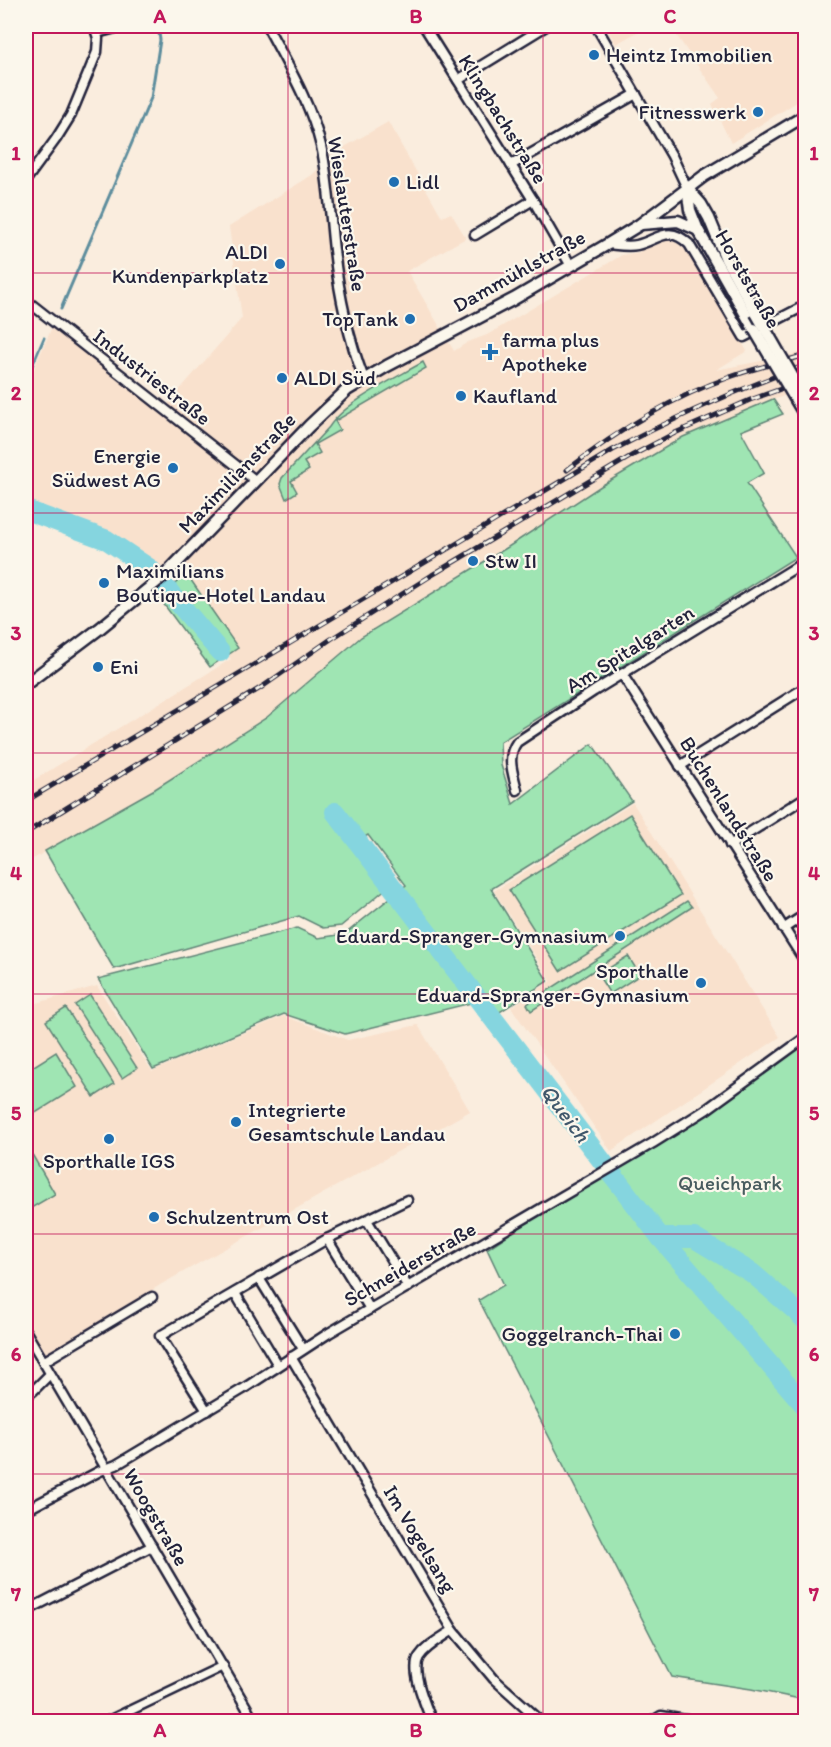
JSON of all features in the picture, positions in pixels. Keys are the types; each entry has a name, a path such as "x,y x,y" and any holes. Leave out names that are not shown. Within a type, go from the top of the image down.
{"street":[{"path":"26,180 71,115 97,52 96,29 123,26"},
{"name":"Wieslauterstraße","path":"267,26 302,95 320,139 343,308 351,343 364,379"},
{"name":"Klingbachstraße","path":"424,26 571,266"},
{"path":"458,80 546,26"},
{"name":"Horststraße","path":"596,26 672,156 687,188 701,204 709,218 722,262 806,417"},
{"path":"511,165 636,94"},
{"name":"Dammühlstraße","path":"364,379 609,244 729,160 806,115"},
{"name":"Horststraße","path":"687,188 690,210 698,230 722,262 806,400"},
{"name":"Klingbachstraße","path":"475,236 532,200"},
{"path":"639,225 678,221 698,230"},
{"path":"609,244 636,245 665,234 679,236 689,244 744,337 806,305"},
{"name":"Industriestraße","path":"26,300 256,481"},
{"name":"Maximilianstraße","path":"26,684 148,590 179,562 320,415 347,390 364,379"},
{"name":"Am Spitalgarten","path":"517,790 510,759 517,742 622,674 806,561"},
{"name":"Buchenlandstraße","path":"622,674 806,963"},
{"path":"680,766 806,687"},
{"path":"730,845 806,797"},
{"path":"783,928 806,914"},
{"name":"Schneiderstraße","path":"26,1510 116,1465 207,1411 303,1349 619,1163 707,1109 806,1037"},
{"path":"207,1411 160,1336 327,1239 407,1200"},
{"path":"367,1220 408,1287"},
{"path":"327,1239 370,1309"},
{"path":"259,1278 303,1349"},
{"path":"234,1293 278,1365"},
{"path":"43,1362 152,1297"},
{"name":"Woogstraße","path":"26,1332 255,1722"},
{"name":"Im Vogelsang","path":"291,1357 453,1630 494,1679 542,1722"},
{"path":"26,1395 50,1374"},
{"path":"26,1611 152,1546"},
{"path":"432,1722 417,1673 417,1660 425,1650 453,1630"},
{"path":"106,1722 223,1666"},
{"path":"651,1722 661,1716 698,1722"}],"shaded area":[{"path":"605,26 648,26 616,44"},
{"path":"670,26 805,26 805,97 731,143 712,104 720,98"},
{"path":"388,122 442,217 451,213 466,238 407,271 454,351 468,342 487,335 622,255 639,252 665,239 676,242 689,253 747,351 716,370 805,352 805,388 683,437 361,637 266,718 155,789 26,863 26,785 231,659 150,567 107,538 26,508 26,387 53,325 164,410 242,318 229,227 312,175 334,153"},
{"name":"Eduard-Spranger-Gymnasium","path":"633,803 780,1037 611,1151 511,1007 551,981 494,891"},
{"name":"Schulzentrum Ost","path":"97,986 152,1071 284,1016 348,1040 418,1025 470,1111 160,1285 51,1355 42,1352 26,1323 26,1006"}],"green space":[{"path":"423,362 426,368 335,421 340,430 315,444 320,453 304,462 309,470 291,481 297,492 286,499 280,484 282,478 337,418 372,391"},
{"path":"773,399 783,414 741,431 764,473 747,483 796,557 500,742 501,765 513,804 592,744 632,801 491,889 548,981 495,1015 483,1000 345,1034 284,1014 153,1069 98,979 297,928 318,938 345,934 406,885 368,835 354,843 388,887 341,926 323,928 299,916 114,969 45,851 155,789 266,718 361,637 508,547 601,486 683,437"},
{"path":"186,573 238,648 210,667 160,599"},
{"path":"630,814 681,895 560,971 509,890"},
{"path":"687,901 692,907 531,1011 527,1004"},
{"path":"628,956 640,975 610,994 598,975"},
{"path":"90,995 137,1068 122,1078 75,1005"},
{"path":"66,1008 114,1084 94,1097 46,1021"},
{"name":"Queichpark","path":"805,1044 805,1700 672,1677 479,1300 504,1285 487,1249 611,1166 688,1121"},
{"path":"56,1052 77,1087 26,1119 26,1071"},
{"path":"26,1144 55,1194 26,1211"}],"waterway":[{"path":"61,309 151,98 160,40 158,26"},
{"path":"26,380 44,338"},
{"name":"Queich","path":"26,510 107,540 149,568 220,652"},
{"name":"Queich","path":"335,812 661,1238 806,1407"},
{"path":"661,1238 694,1238 752,1273 806,1321"}],"railway":[{"path":"567,470 605,442 665,405 708,385 739,374 806,355"},
{"path":"26,801 613,450 708,404 806,365"},
{"path":"26,833 262,687 331,639 432,575 633,455 675,433 750,400 806,380"}],"place":[{"name":"Heintz Immobilien","path":"594,55"},
{"name":"Fitnesswerk","path":"758,112"},
{"name":"Lidl","path":"394,182"},
{"name":"ALDI Kundenparkplatz","path":"280,264"},
{"name":"TopTank","path":"410,319"},
{"name":"farma plus Apotheke","path":"490,352"},
{"name":"ALDI Süd","path":"282,378"},
{"name":"Kaufland","path":"461,396"},
{"name":"Energie Südwest AG","path":"173,468"},
{"name":"Stw II","path":"473,561"},
{"name":"Maximilians Boutique-Hotel Landau","path":"104,583"},
{"name":"Eni","path":"98,667"},
{"name":"Eduard-Spranger-Gymnasium","path":"620,936"},
{"name":"Sporthalle Eduard-Spranger-Gymnasium","path":"701,983"},
{"name":"Integrierte Gesamtschule Landau","path":"236,1122"},
{"name":"Sporthalle IGS","path":"109,1139"},
{"name":"Schulzentrum Ost","path":"154,1217"},
{"name":"Goggelranch-Thai","path":"675,1334"}]}
